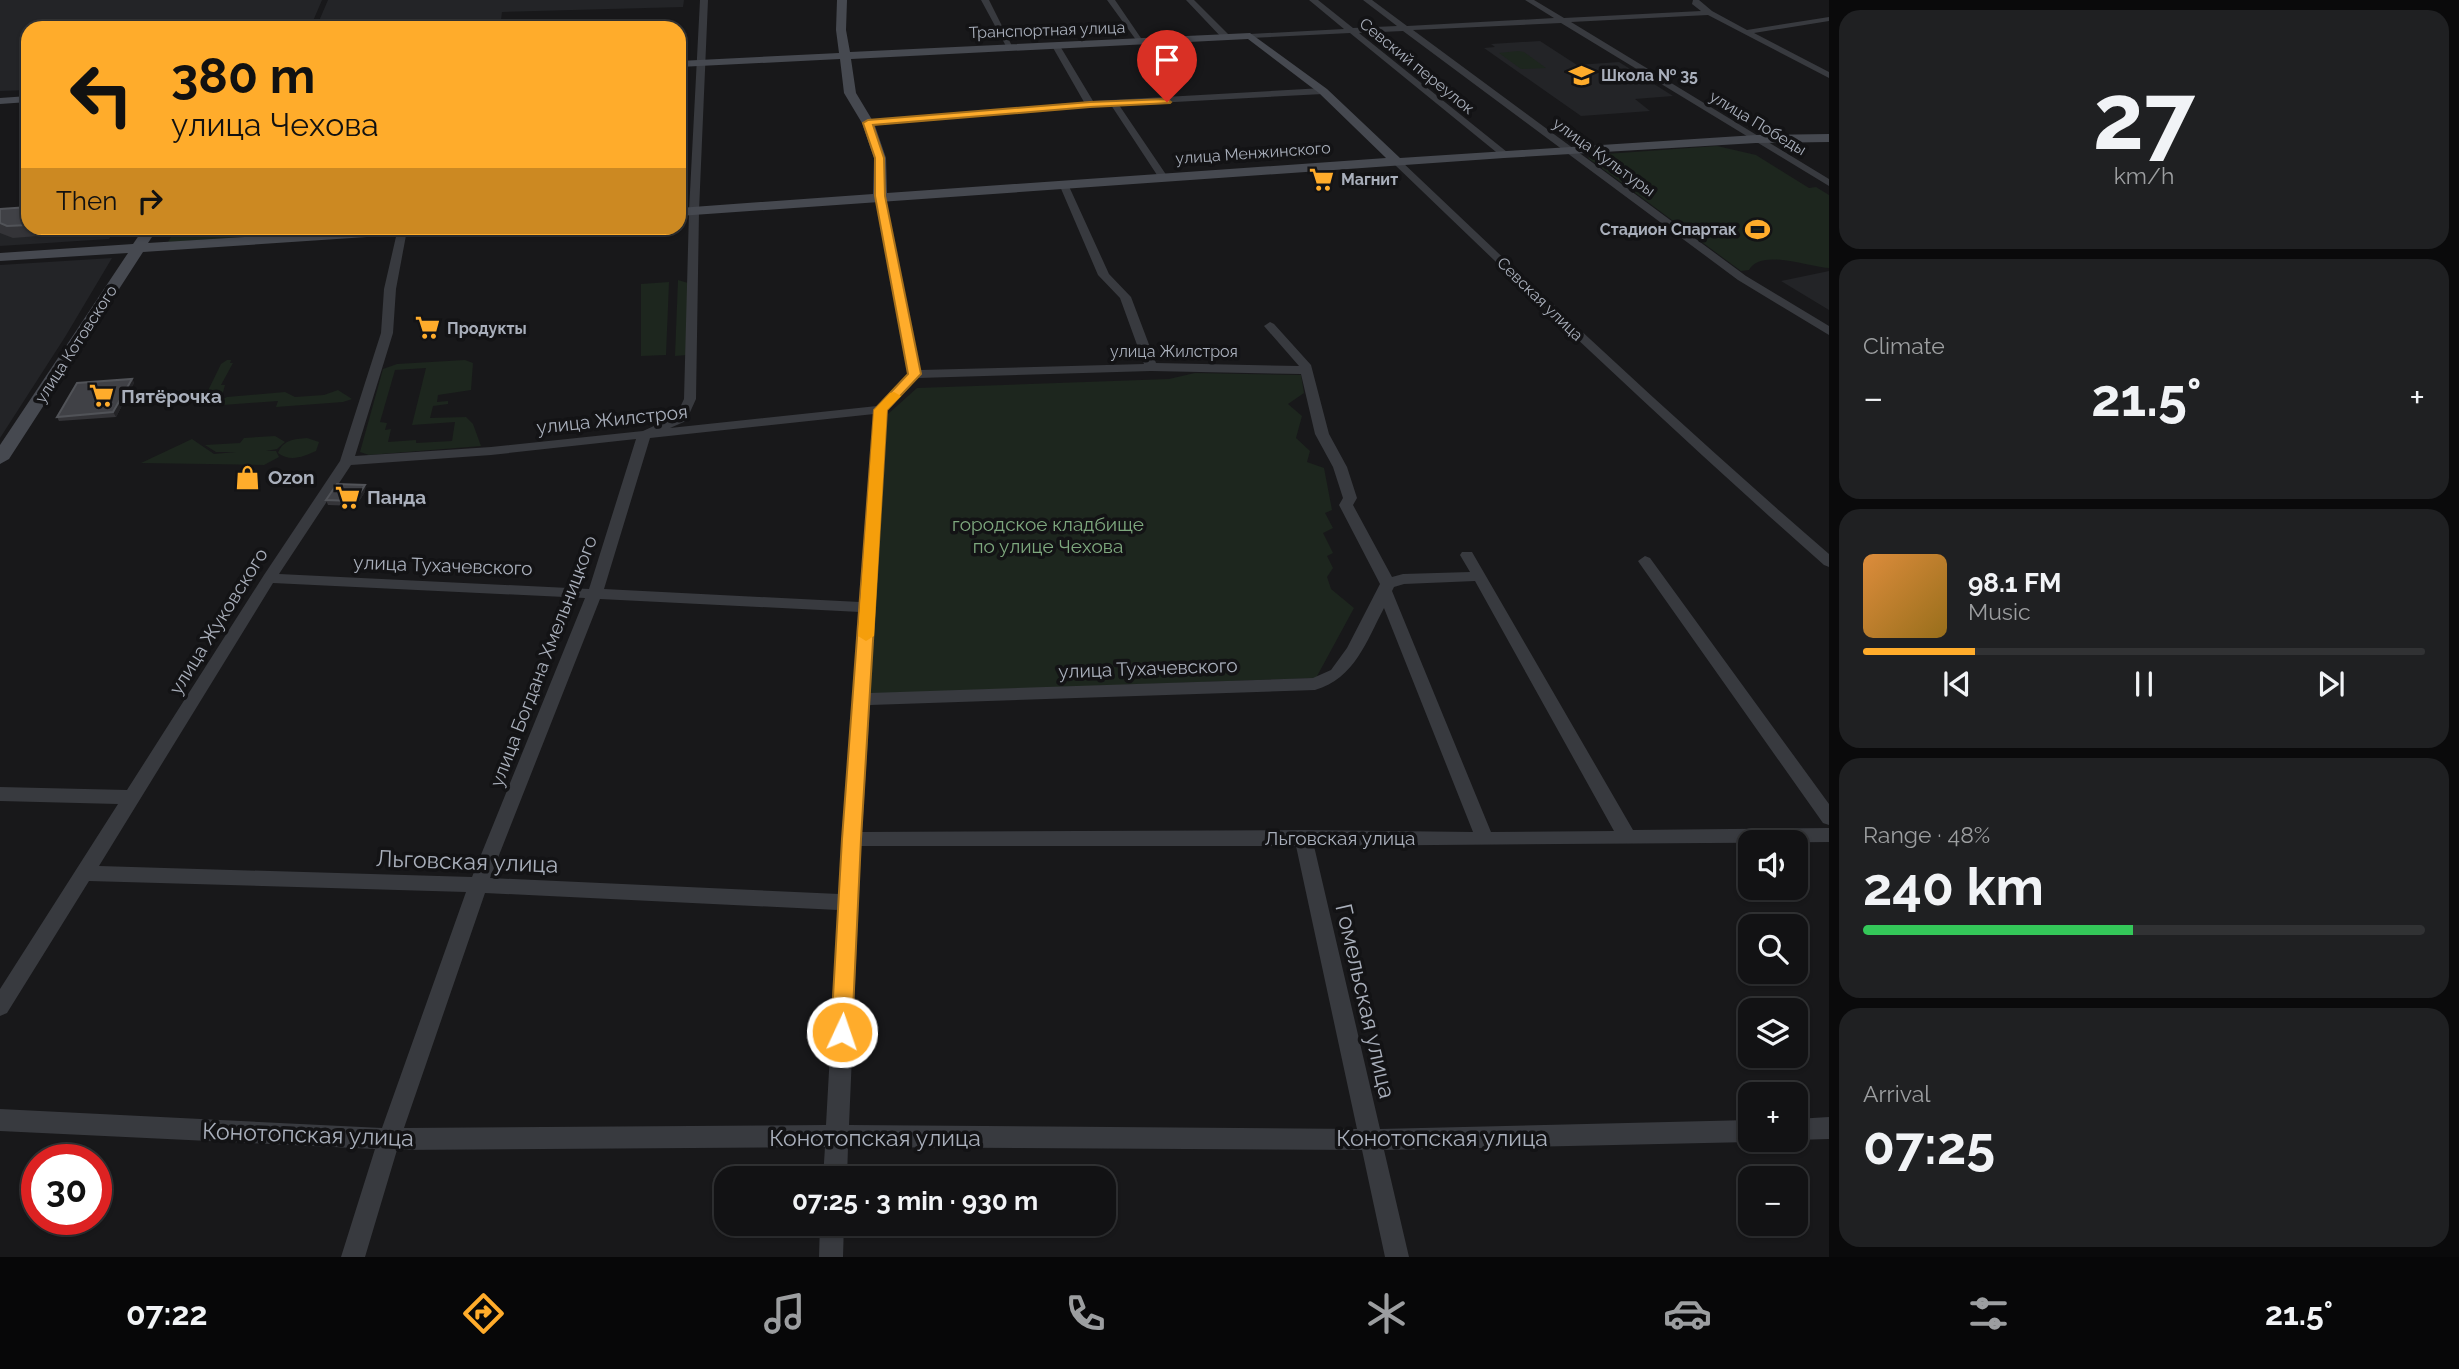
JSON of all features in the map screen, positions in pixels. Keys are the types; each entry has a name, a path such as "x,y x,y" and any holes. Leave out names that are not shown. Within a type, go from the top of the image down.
{"street":[{"path":"644,435 681,418 690,399 686,211 698,74 702,62 704,0"},
{"path":"836,1166 851,839 881,410 915,374 880,196 880,158 868,123 850,93 841,30 842,0"},
{"path":"985,0 1012,48"},
{"path":"1111,0 1142,42"},
{"path":"1191,0 1226,37"},
{"name":"Севский переулок","path":"1313,0 1504,154"},
{"name":"улица Культуры","path":"1367,0 1742,278 1829,331"},
{"name":"улица Победы","path":"1529,0 1829,183"},
{"path":"1700,1 1696,4 1709,13 1829,75"},
{"name":"Транспортная улица","path":"686,63 1709,13"},
{"path":"1748,32 1829,19"},
{"name":"Севская улица","path":"1250,36 1323,91 1593,349 1717,464 1829,562"},
{"path":"1056,46 1090,104"},
{"path":"1808,63 1829,60"},
{"path":"868,123 1090,104 1115,105 1323,91"},
{"path":"0,101 21,100"},
{"path":"1115,105 1162,176"},
{"name":"улица Менжинского","path":"686,211 1504,154 1756,139 1829,138"},
{"path":"1065,184 1104,275 1125,297 1151,367"},
{"name":"улица Котовского","path":"0,459 146,235"},
{"path":"0,257 329,235"},
{"name":"улица Жуковского","path":"0,1007 269,579 347,461 387,333 390,289 401,235"},
{"path":"1270,326 1306,370 1322,434 1340,467 1350,498 1346,505 1387,588 1485,838"},
{"name":"улица Жилстроя","path":"915,374 1151,367 1306,370"},
{"name":"улица Жилстроя","path":"347,461 491,451 881,410"},
{"name":"улица Богдана Хмельницкого","path":"354,1257 389,1139 478,885 595,593 644,435"},
{"path":"1467,555 1628,838"},
{"path":"1645,561 1829,818"},
{"path":"1387,588 1403,579 1480,576"},
{"name":"улица Тухачевского","path":"269,579 868,607"},
{"name":"улица Тухачевского","path":"862,699 1315,684 1337,674 1387,588"},
{"path":"0,794 133,797"},
{"name":"Льговская улица","path":"851,839 1628,838 1829,835"},
{"name":"Гомельская улица","path":"1303,838 1397,1257"},
{"name":"Льговская улица","path":"84,873 478,885 848,902"},
{"name":"Конотопская улица","path":"0,1121 389,1139 837,1136 1433,1140 1738,1131"},
{"path":"1808,1129 1829,1128"},
{"path":"831,1257 832,1236"}],"shaded area":[{"path":"0,0 322,0 313,21 21,21 21,90 0,91"},
{"path":"328,0 684,0 683,7 502,12 501,21 319,21"},
{"name":"Школа № 35","path":"1540,41 1577,65 1619,62 1673,96 1635,99 1650,111 1581,116 1484,48 1495,47 1491,44"},
{"path":"0,214 21,224 21,235 112,235 109,239 0,246"},
{"path":"112,258 65,337 0,438 0,265"},
{"path":"1829,271 1829,310 1781,281"}],"green space":[{"path":"1524,52 1546,68 1521,69 1499,53"},
{"name":"Стадион Спартак","path":"1717,146 1756,155 1809,188 1816,187 1829,195 1829,268 1774,259 1763,260 1749,270 1741,271 1588,158 1592,155"},
{"path":"172,235 276,235 168,242"},
{"path":"678,280 688,283 687,355 675,356"},
{"path":"669,282 666,355 641,356 641,284"},
{"path":"227,360 233,363 221,385 225,385 222,396 202,403 221,364"},
{"path":"465,360 473,363 471,390 438,395 437,402 448,401 448,404 433,406 430,418 466,417 473,424 481,446 369,455 360,452 383,369 397,364","holes":["426,368 412,425 455,422 452,441 388,442 391,429 385,430 387,423 380,422 395,370"]},
{"name":"городское кладбище по улице Чехова","path":"1195,373 1301,375 1304,393 1288,404 1302,416 1296,438 1310,451 1307,462 1324,468 1332,510 1325,513 1333,528 1323,533 1333,553 1327,556 1333,568 1327,577 1331,589 1354,608 1316,678 867,694 888,414 917,388 1169,379"},
{"path":"338,390 352,399 276,407 278,401 210,406 227,397 285,392 295,397 324,395"},
{"path":"275,436 285,442 277,449 266,451 276,451 279,457 264,465 141,463 192,439 214,454 236,452 216,452 205,445 240,443 244,438"},
{"path":"307,438 319,442 316,451 292,458 278,453 286,443"}],"building":[{"path":"21,208 21,225 7,226 0,223 0,209"},
{"name":"Пятёрочка","path":"132,379 113,412 57,417 77,383"},
{"path":"337,484 365,485 355,501 326,500"}],"slow traffic":[{"path":"866,636 881,410 894,396"}],"place":[{"name":"Школа № 35","path":"1581,75"},
{"name":"Магнит","path":"1321,179"},
{"name":"Стадион Спартак","path":"1757,229"},
{"name":"Продукты","path":"427,328"},
{"name":"Пятёрочка","path":"101,396"},
{"name":"Ozon","path":"248,477"},
{"name":"Панда","path":"347,497"}],"route":[{"path":"842,1032 851,839 881,410 915,374 880,196 880,158 868,123 1090,104 1167,102"}]}
